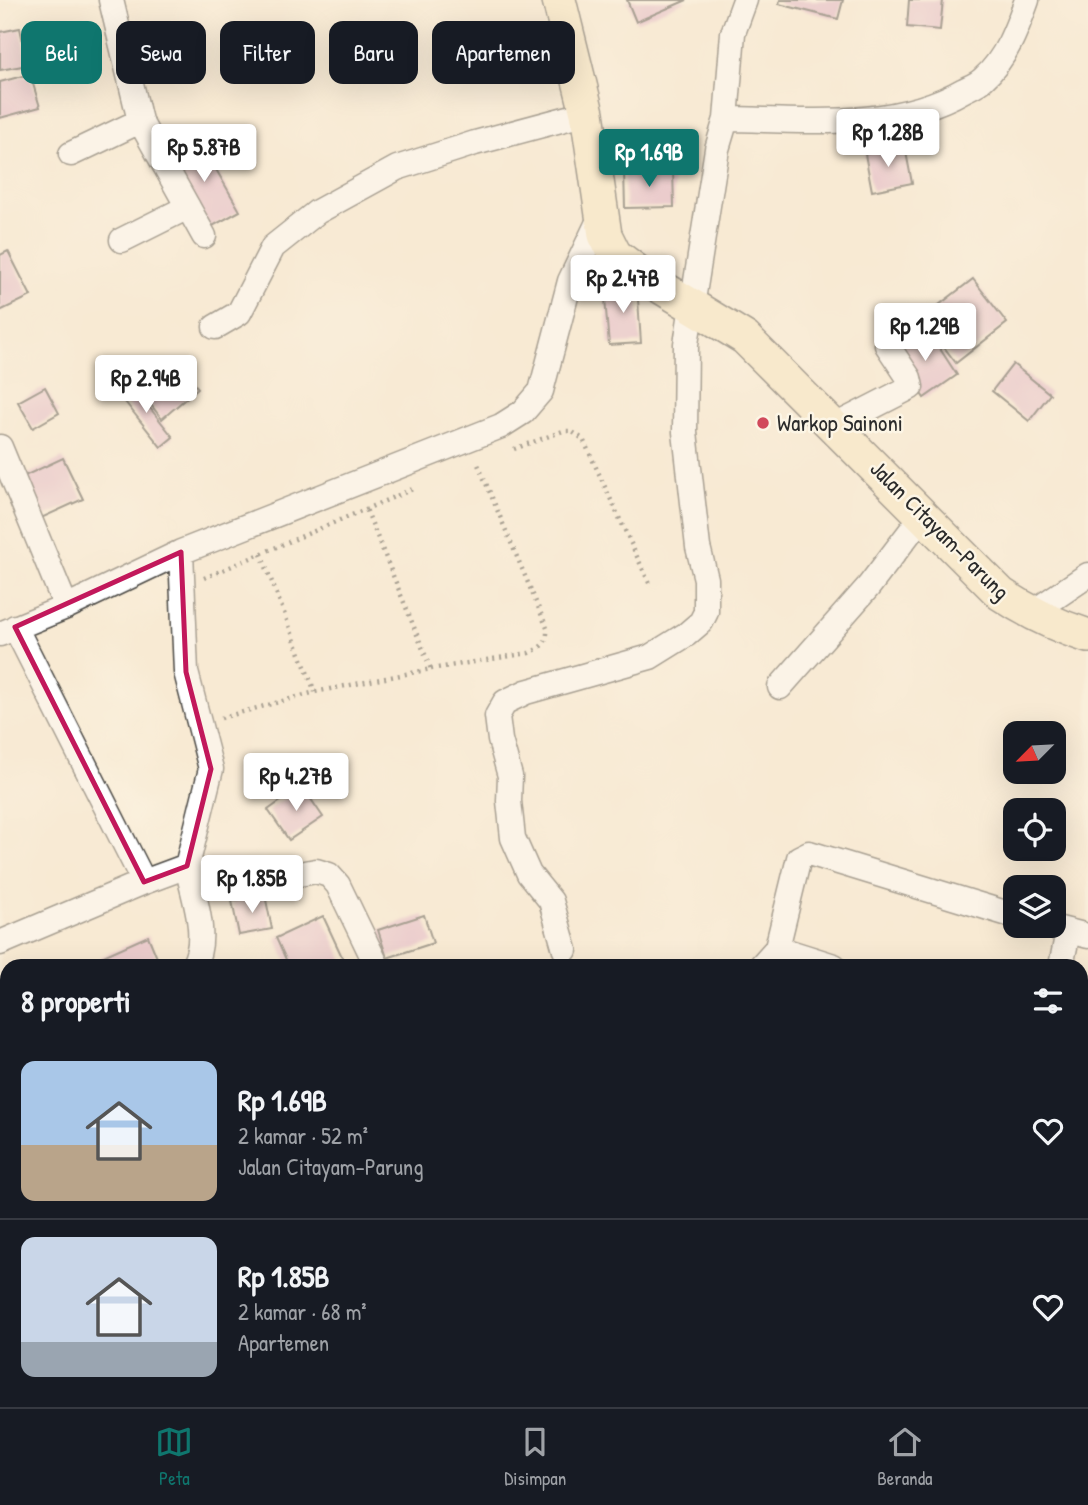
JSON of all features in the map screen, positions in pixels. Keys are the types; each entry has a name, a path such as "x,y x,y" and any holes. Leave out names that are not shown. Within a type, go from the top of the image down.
{"street":[{"path":"111,0 140,121 204,236"},
{"name":"Jalan Citayam-Parung","path":"559,0 587,113 601,216 610,247 644,276 744,338 1001,594 1032,613 1088,636"},
{"path":"565,950 551,901 529,874 513,838 509,809 510,776 497,727 497,716 505,702 526,692 650,657 687,634 701,622 706,612 706,579 698,547 685,432 686,344 717,149 726,118 733,33 746,0"},
{"path":"726,118 835,120 899,115 943,102 983,79 1010,44 1027,0"},
{"path":"215,327 239,313 273,247 317,212 397,168 475,143 587,113"},
{"path":"71,154 140,121"},
{"path":"122,240 188,207"},
{"path":"144,882 8,631 66,607 181,552 501,426 523,412 541,391 570,281 601,216"},
{"path":"570,281 644,276"},
{"path":"835,426 911,387 909,378 887,345"},
{"path":"3,464 66,607"},
{"path":"780,687 869,586 923,515"},
{"path":"181,552 185,662 191,697 211,769 203,810 200,954 197,959"},
{"path":"1032,613 1088,575"},
{"path":"769,957 799,858 809,853 1003,912"},
{"path":"0,943 144,882 202,872 230,883 249,883 316,871 329,875 338,885 374,959"},
{"path":"1062,959 1068,931"}],"path":[{"path":"502,453 563,431 577,434 583,439 650,585"},
{"path":"465,468 489,458"},
{"path":"199,724 315,692 529,653 541,648 548,639 547,628 477,462"},
{"path":"184,586 416,488"},
{"path":"366,509 431,669"},
{"path":"261,554 315,692"}],"highlighted area":[{"path":"181,552 186,672 211,769 187,866 144,882 15,627"}],"building":[{"path":"627,0 687,0 636,22"},
{"path":"780,0 843,0 838,19 779,4"},
{"path":"909,0 943,0 940,30 907,27"},
{"path":"20,28 21,66 0,70 0,32"},
{"path":"21,76 21,84 33,84 40,107 0,118 0,82"},
{"path":"199,140 240,211 209,228 169,157"},
{"path":"905,147 912,183 872,191 865,154"},
{"path":"673,169 674,207 625,208 624,170"},
{"path":"8,251 31,296 0,311 0,255"},
{"path":"973,279 1007,323 956,363 922,318"},
{"path":"637,285 641,343 609,345 604,287"},
{"path":"927,329 957,375 924,398 893,352"},
{"path":"1013,364 1050,394 1029,421 992,391"},
{"path":"179,366 198,388 162,419 144,396"},
{"path":"130,383 173,437 161,447 118,393"},
{"path":"45,387 59,413 33,428 18,402"},
{"path":"63,458 83,499 39,519 20,478"},
{"path":"302,786 323,817 289,840 268,810"},
{"path":"265,895 272,929 239,935 232,901"},
{"path":"424,915 433,943 387,958 378,930"},
{"path":"323,916 343,959 286,959 276,938"},
{"path":"148,936 158,959 99,959"}],"place":[{"name":"Warkop Sainoni","path":"763,423"}]}
